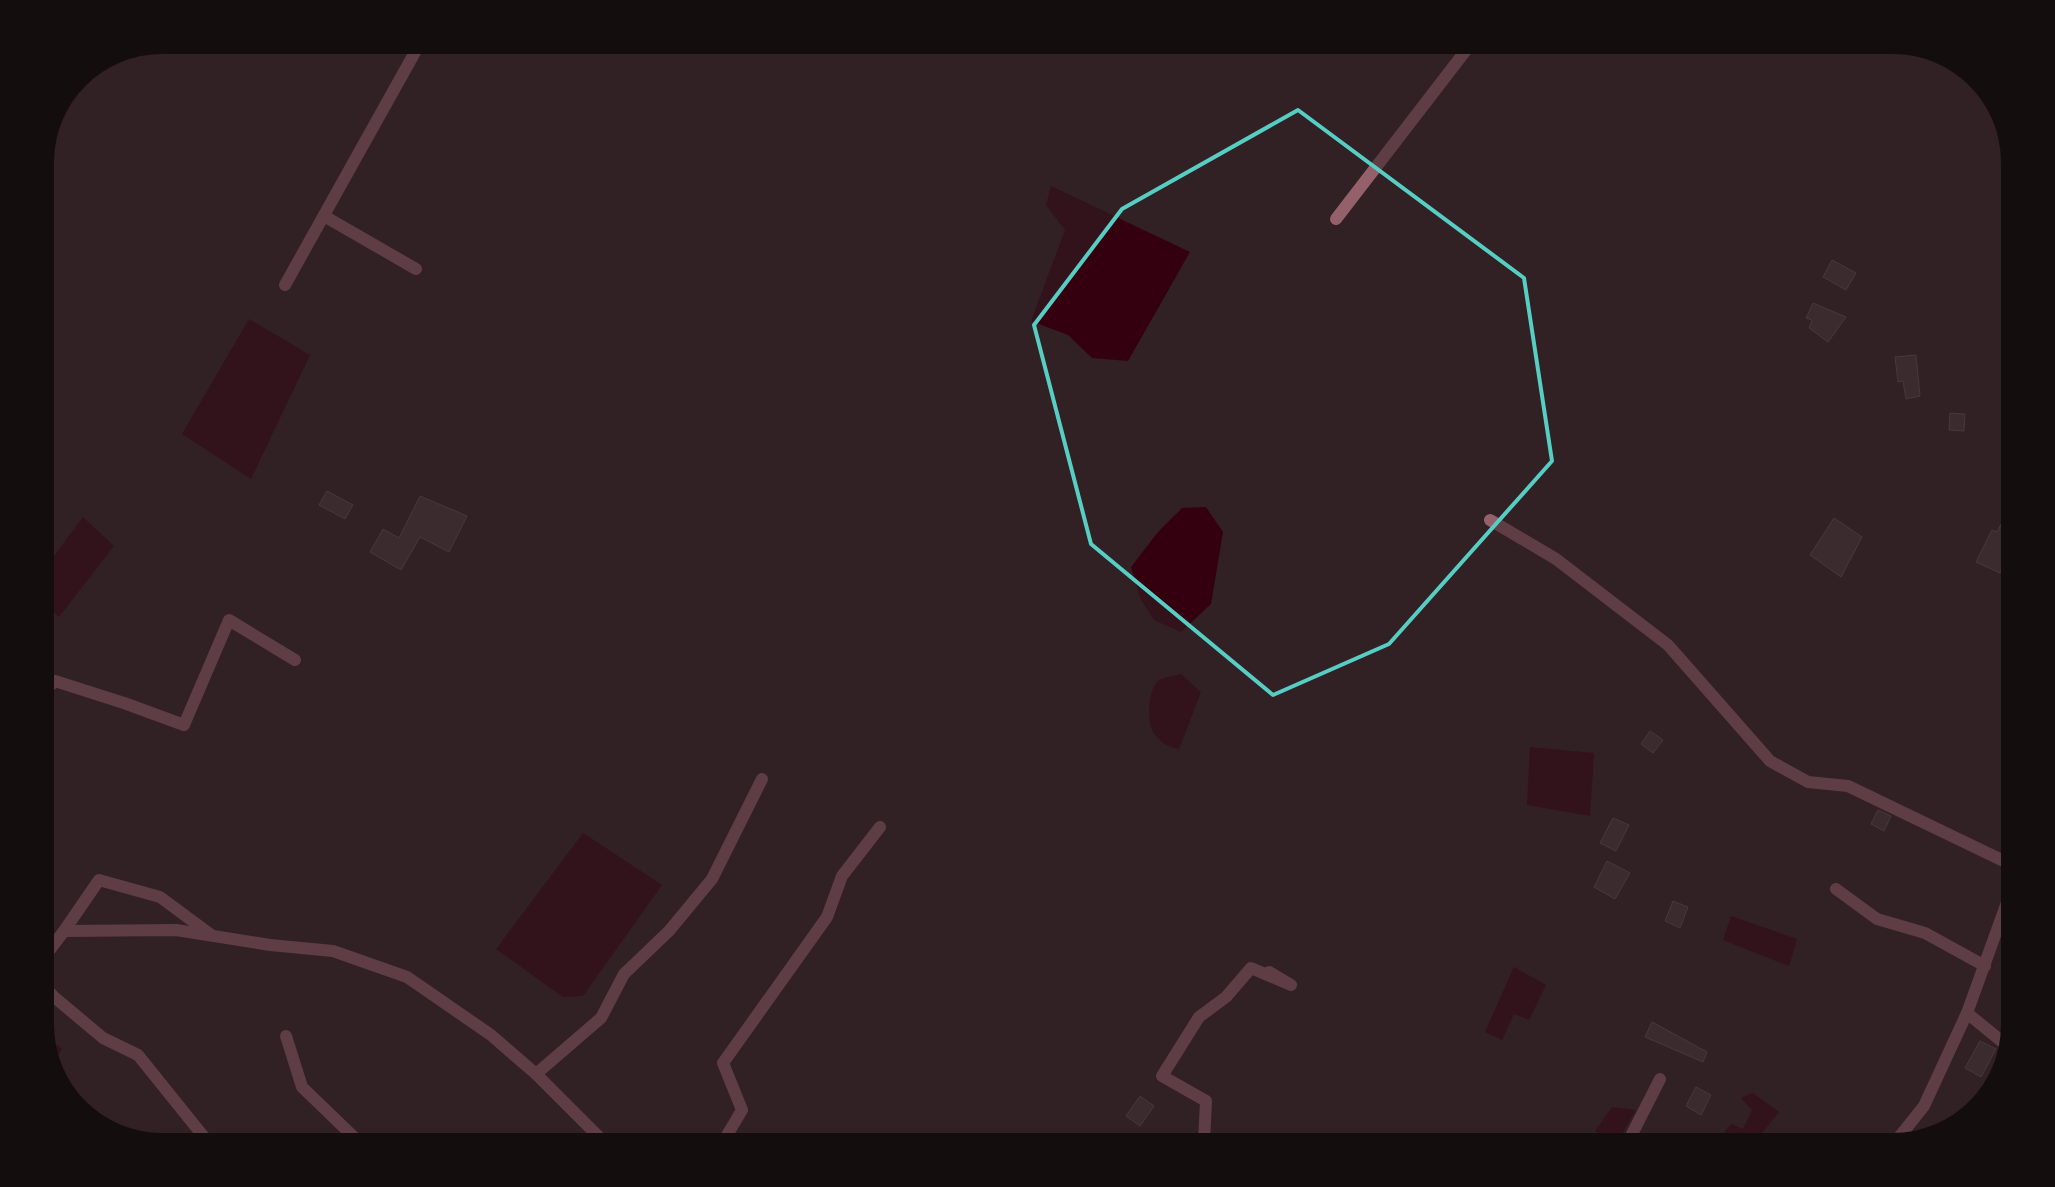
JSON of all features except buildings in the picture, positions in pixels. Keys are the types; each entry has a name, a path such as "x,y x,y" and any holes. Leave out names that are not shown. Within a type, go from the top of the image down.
{"street":[{"path":"285,285 414,54"},
{"path":"1336,218 1463,54"},
{"path":"324,216 416,269"},
{"path":"1490,520 1556,559 1668,645 1770,760 1808,782 1848,786 2001,860"},
{"path":"54,682 124,703 184,725 229,620 294,660"},
{"path":"536,1074 600,1018 624,974 669,930 712,879 762,779"},
{"path":"728,1133 742,1110 723,1062 827,917 842,876 880,827"},
{"path":"54,945 99,880 160,897 212,936"},
{"path":"1836,889 1876,920 1925,933 1985,966"},
{"path":"1903,1132 1924,1106 1967,1014 2001,920"},
{"path":"64,932 176,930 333,951 407,977 491,1035 536,1074 595,1133"},
{"path":"1204,1133 1206,1101 1162,1076 1199,1016 1226,997 1251,968 1291,985 1269,972"},
{"path":"54,997 103,1038 138,1055 201,1133"},
{"path":"1967,1014 2000,1040"},
{"path":"286,1036 302,1087 350,1133"},
{"path":"1633,1133 1660,1079"}],"highlighted area":[{"path":"1298,110 1524,278 1552,461 1389,644 1273,695 1091,544 1034,325 1122,209"}],"shaded area":[{"path":"1051,186 1190,252 1128,361 1092,358 1068,335 1031,321 1065,230 1046,205"},
{"path":"249,319 310,355 251,479 182,434"},
{"path":"1206,507 1223,532 1211,604 1181,632 1154,620 1140,598 1131,567 1158,532 1182,508"},
{"path":"83,517 114,546 59,617 54,612 54,556"},
{"path":"1181,674 1201,692 1179,749 1166,745 1156,736 1149,717 1149,708 1154,686 1158,681"},
{"path":"1530,747 1594,753 1590,816 1527,805"},
{"path":"583,833 662,885 583,996 563,997 496,949"},
{"path":"1731,916 1797,939 1789,966 1723,940"},
{"path":"1514,967 1546,985 1529,1020 1514,1014 1502,1040 1485,1032"},
{"path":"56,1044 62,1049 58,1056"},
{"path":"1753,1093 1779,1112 1762,1133 1724,1133 1731,1124 1743,1129 1752,1110 1741,1098"},
{"path":"1612,1107 1636,1110 1623,1133 1600,1133 1595,1131"}]}
